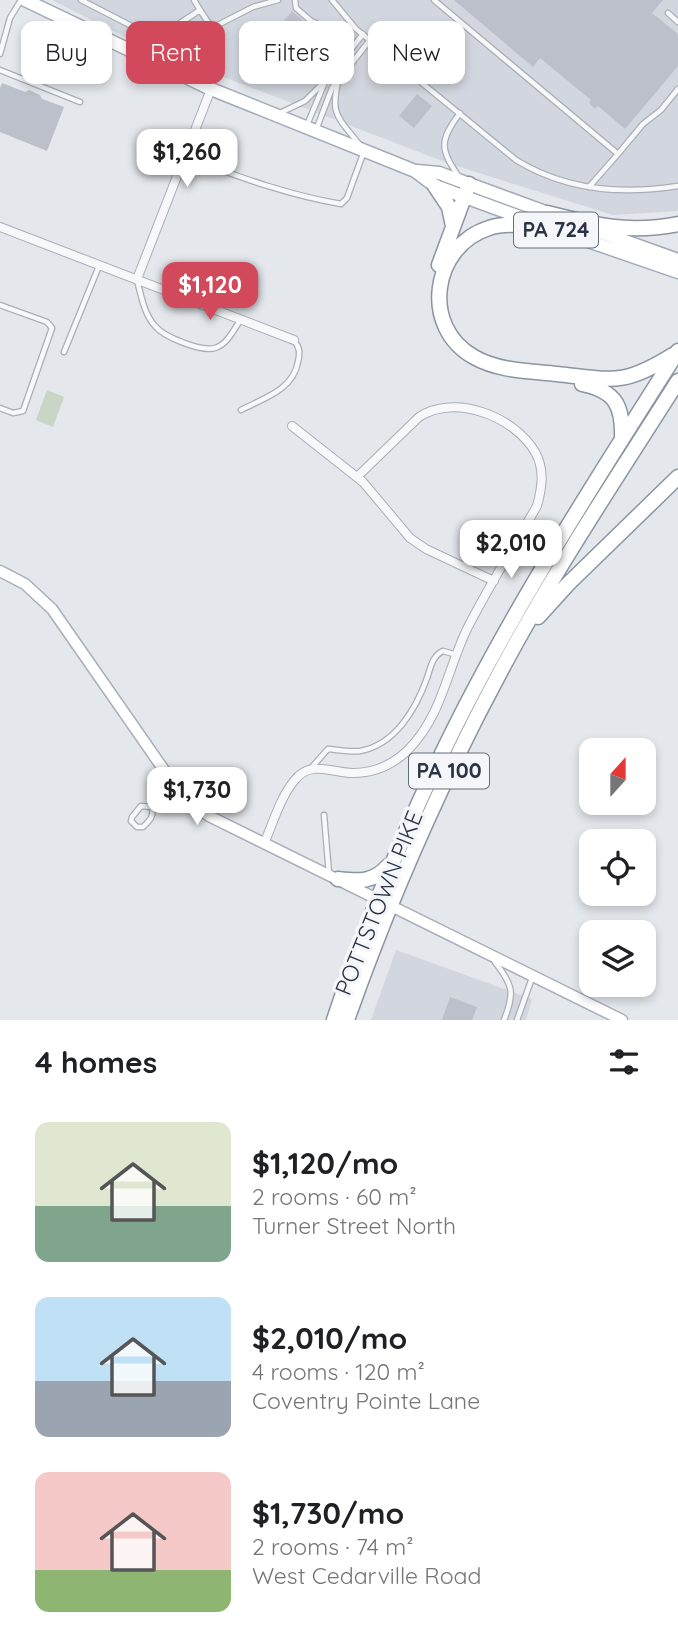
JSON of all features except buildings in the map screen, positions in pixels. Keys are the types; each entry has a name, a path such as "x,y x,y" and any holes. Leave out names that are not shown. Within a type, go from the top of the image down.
{"highway":[{"path":"435,186 449,207 453,228"},
{"path":"465,187 432,289 435,316 449,345 465,360 490,371 568,381 601,389 614,398 618,405 622,440"},
{"path":"547,213 620,229 678,225"},
{"path":"563,233 522,226 493,227 470,237 456,251 441,278 439,303 445,326 461,348 475,358 497,366 611,380 640,374 678,352"},
{"name":"POTTSTOWN PIKE","path":"347,1020 384,902 394,860 437,764 496,649 678,352"},
{"name":"POTTSTOWN PIKE","path":"334,1020 384,902 447,773 516,642 678,381"},
{"path":"516,642 568,584 678,477"},
{"path":"333,877 363,881 373,879 394,860"}],"main road":[{"name":"PA 724","path":"23,0 126,48"},
{"name":"PA 724","path":"201,84 415,171 435,186 465,187 678,260"},
{"name":"PA 724","path":"415,171 439,173 563,233 678,272"}],"street":[{"path":"137,279 211,89"},
{"path":"0,227 294,340"},
{"path":"264,844 294,779 312,768 359,773 382,767 407,750 430,722 468,628 537,506 542,483 536,453 512,428 498,419 470,409 446,406 419,416 357,477"},
{"path":"292,426 357,477 410,538 494,581"},
{"path":"0,571 24,584 52,609 176,787 193,805 264,844 622,1020"}],"lane":[{"path":"0,54 10,18 23,0"},
{"path":"81,0 153,37 165,33 200,10"},
{"path":"194,0 207,21"},
{"path":"225,21 253,7 278,0"},
{"path":"295,0 296,8 311,21"},
{"path":"332,0 368,38"},
{"path":"434,0 618,154"},
{"path":"667,13 678,22"},
{"path":"354,45 363,34"},
{"path":"354,59 368,42"},
{"path":"0,71 80,102"},
{"path":"276,114 291,110 323,84"},
{"path":"311,128 324,84"},
{"path":"311,128 335,84"},
{"path":"185,157 264,186 341,204 365,151 336,113 333,100 337,84"},
{"path":"424,84 516,160 541,174 589,188 639,191 678,186"},
{"path":"589,188 643,124 660,110 678,89"},
{"path":"460,113 448,129 444,146 447,158 465,187"},
{"path":"64,352 100,265"},
{"path":"137,279 144,305 153,324 164,335 200,348 215,348 229,338 241,318"},
{"path":"0,305 47,322 52,328 23,411 13,413 0,408"},
{"path":"240,410 286,385 299,361 298,346 294,340"},
{"path":"312,768 328,749 363,750 388,739 413,709 435,657 443,651 457,655"},
{"path":"152,807 152,818 143,827 137,827 131,821 141,806 152,807 176,787"},
{"path":"324,815 333,877"},
{"path":"491,956 505,974 512,992 512,1002 504,1020"},
{"path":"517,1020 533,976"}],"shaded area":[{"path":"52,0 678,0 678,211 613,215 450,164 242,84 354,84 354,21 239,21 239,83 225,77 225,21 126,21 126,37 112,30 112,21 93,21"},
{"path":"396,950 532,999 526,1020 371,1020"}],"green space":[{"path":"47,390 64,397 53,427 36,420"}]}
